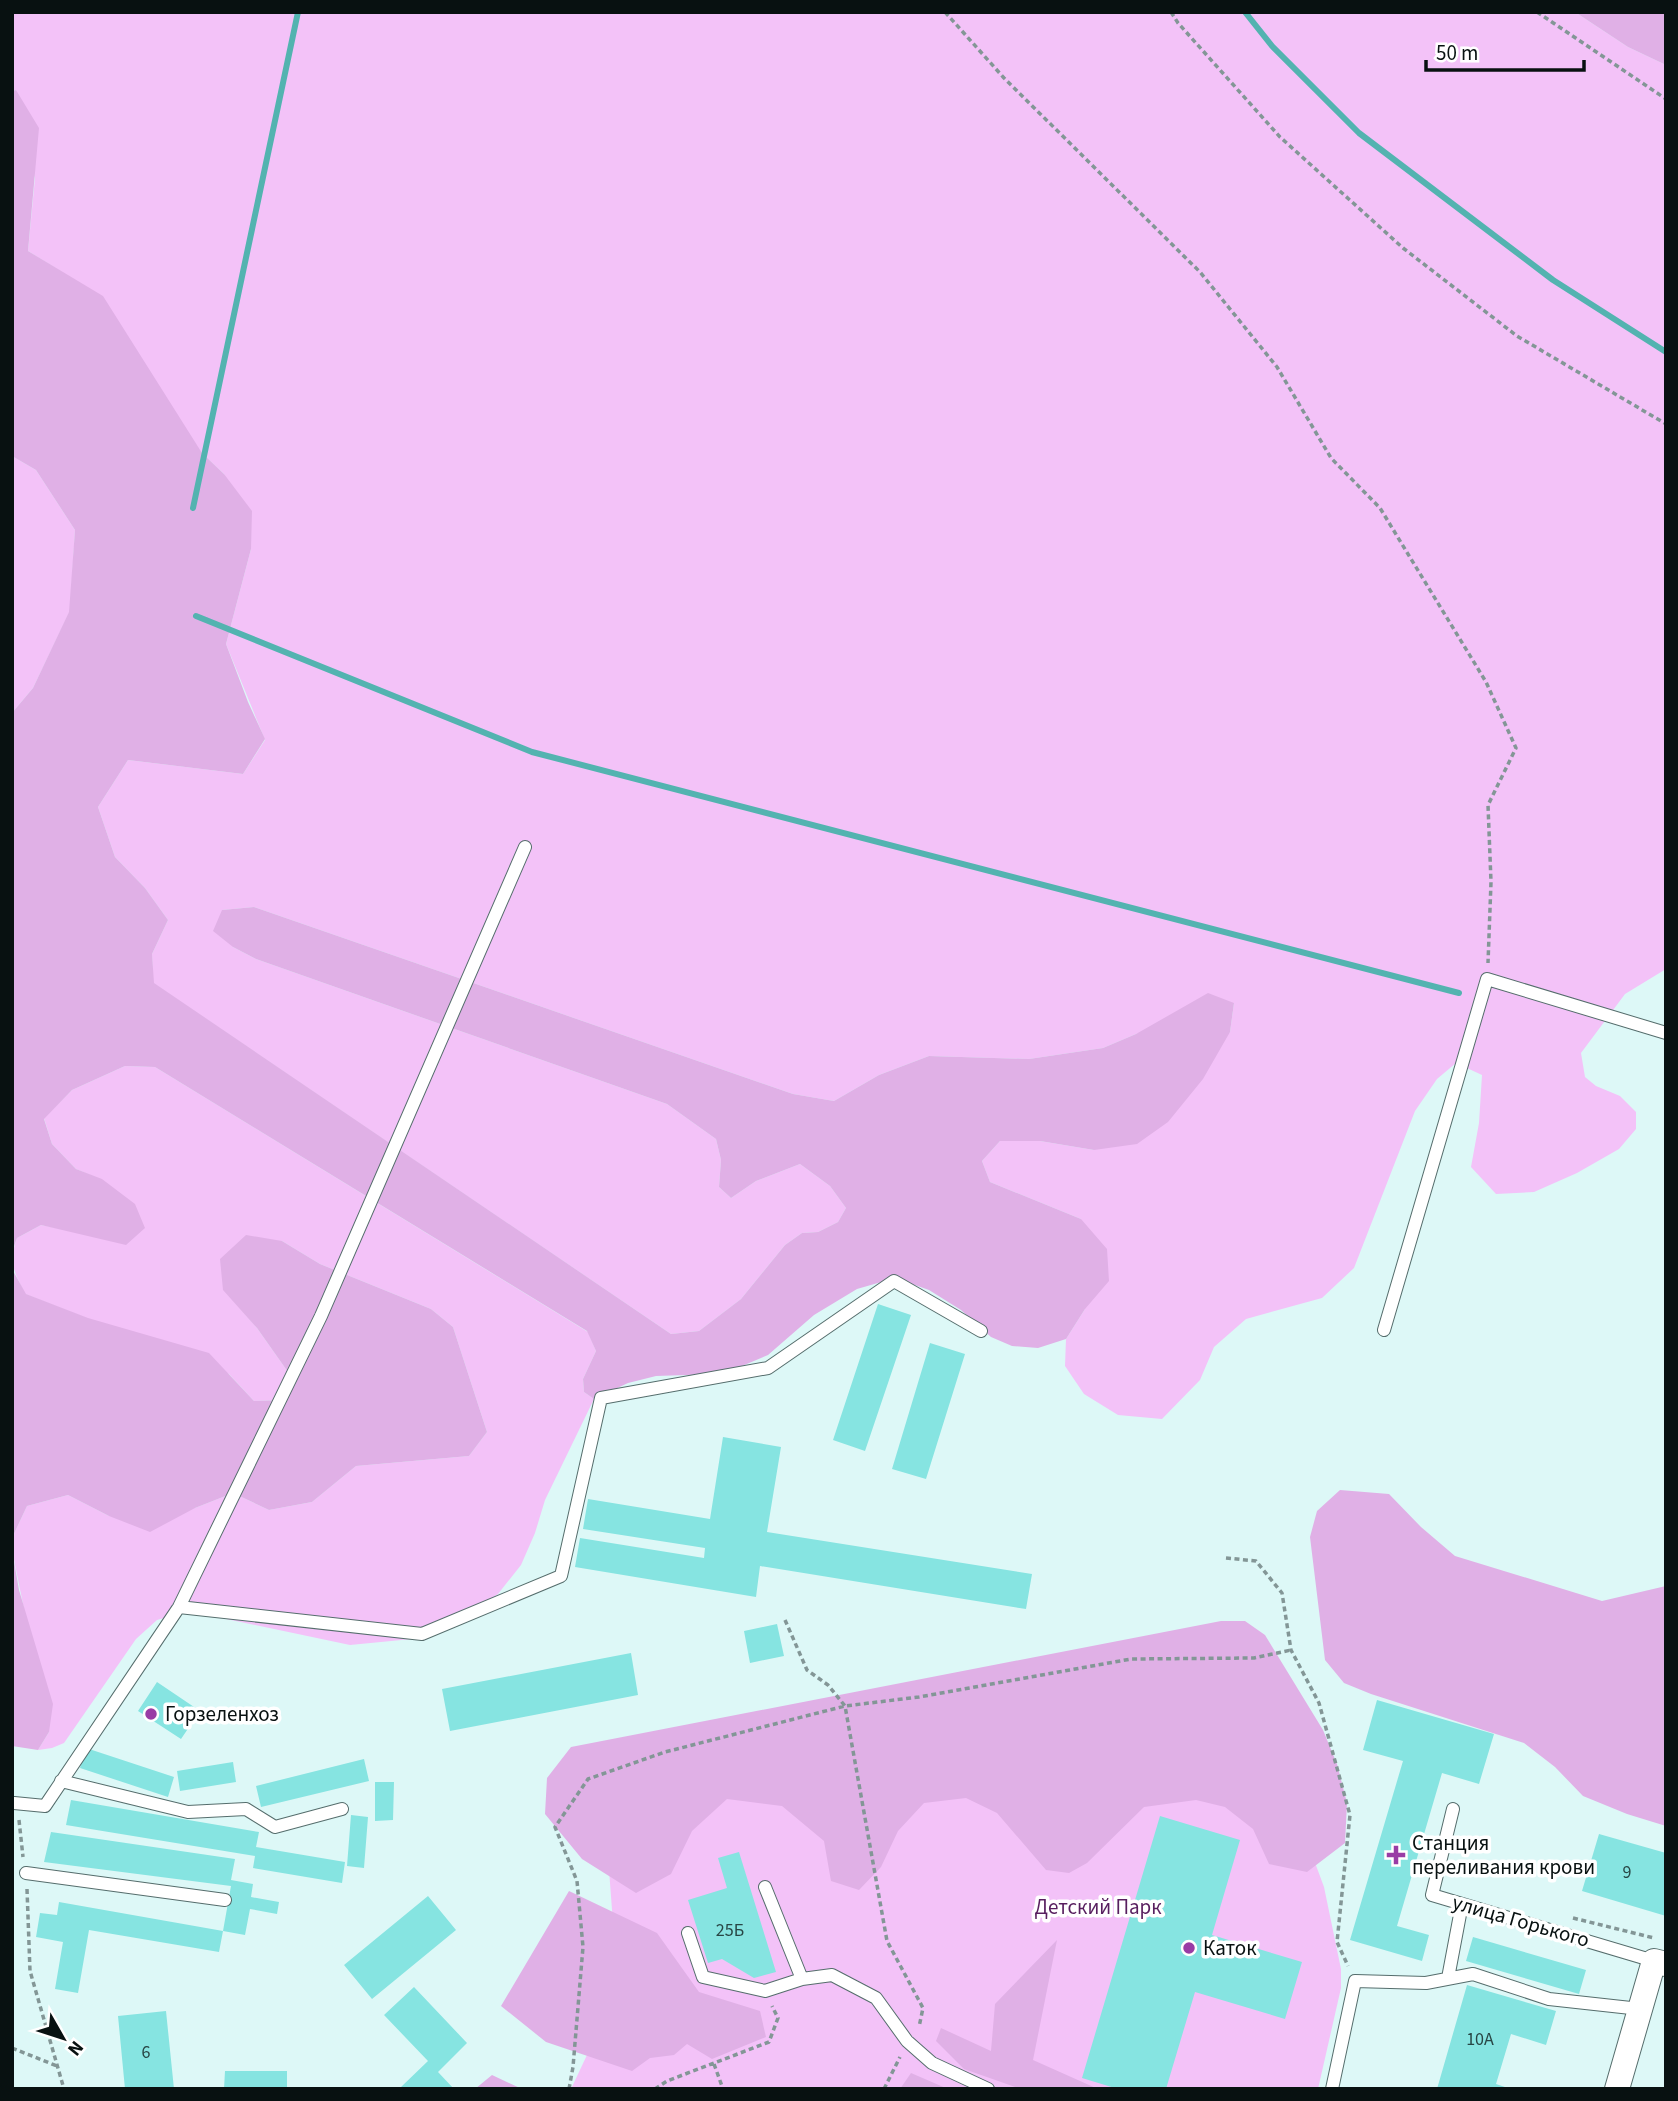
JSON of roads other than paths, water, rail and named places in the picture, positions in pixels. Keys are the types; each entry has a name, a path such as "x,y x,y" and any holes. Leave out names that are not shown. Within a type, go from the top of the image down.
{"street":[{"path":"1617,2089 1659,1954"}],"lane":[{"path":"14,1803 45,1805 179,1607 320,1316 525,847"},
{"path":"1384,1330 1487,979 1666,1033"},
{"path":"179,1607 422,1634 561,1576 601,1398 768,1368 894,1281 981,1331"},
{"path":"61,1782 188,1812 246,1810 275,1827 342,1809"},
{"name":"улица Горького","path":"1453,1809 1433,1895 1659,1954"},
{"path":"26,1873 225,1900"},
{"path":"765,1887 802,1979"},
{"path":"1448,1978 1462,1904"},
{"path":"688,1933 703,1977 765,1991 802,1979 832,1975 876,1998 907,2041 932,2063 988,2089"},
{"path":"1332,2089 1355,1981 1426,1983 1473,1974 1549,1999 1640,2009"}],"waterway":[{"path":"193,508 298,12"},
{"path":"1245,12 1272,46 1359,133 1553,280 1666,352"},
{"path":"196,616 532,752 1459,993"}],"place":[{"name":"Горзеленхоз","path":"151,1714"},
{"name":"Станция переливания крови","path":"1396,1855"},
{"name":"Каток","path":"1189,1948"}],"park label":[{"name":"Детский Парк","path":"1098,1907"}]}
